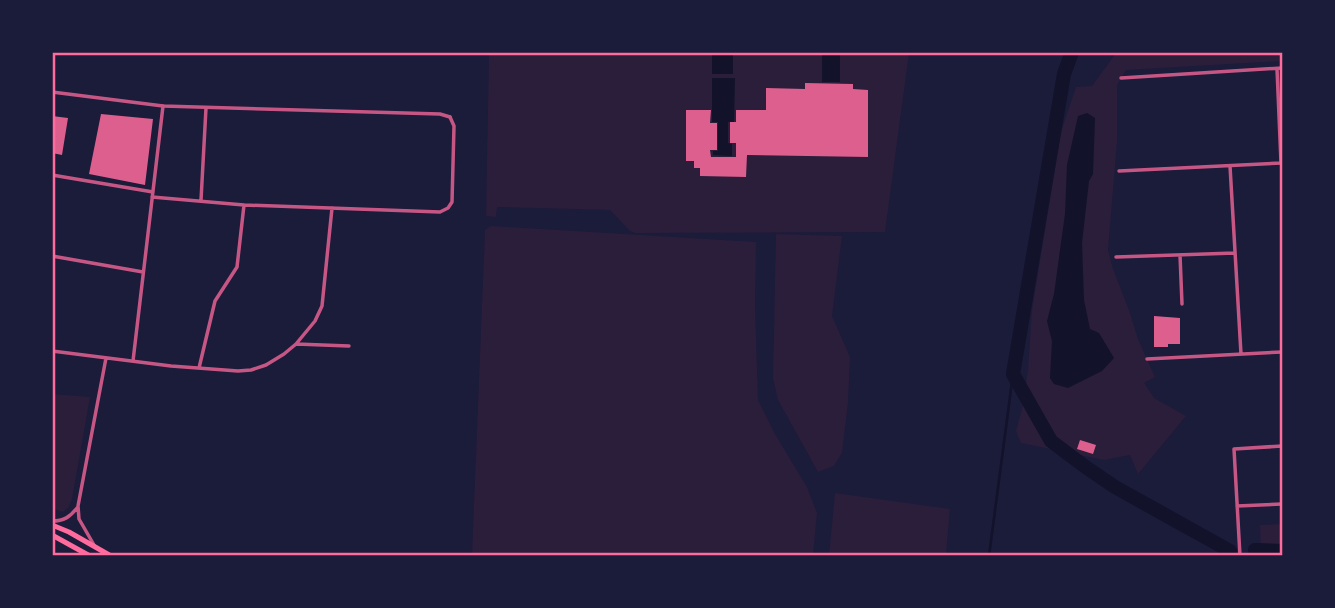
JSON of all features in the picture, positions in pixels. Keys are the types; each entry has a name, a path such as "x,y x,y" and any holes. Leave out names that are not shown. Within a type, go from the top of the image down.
{"main road":[{"path":"52,523 111,555"},
{"path":"52,535 88,555"}],"street":[{"path":"1119,171 1282,163 1280,69 1121,78"},
{"path":"52,92 163,106 440,114 450,117 454,126 452,202 449,208 440,212 201,201 52,175"},
{"path":"133,361 163,106"},
{"path":"201,201 206,108"},
{"path":"1230,166 1241,354"},
{"path":"200,368 215,301 237,267 244,205"},
{"path":"52,351 238,371 267,365 296,344 315,321 322,306 332,208"},
{"path":"1116,257 1235,253"},
{"path":"1180,254 1182,304"},
{"path":"52,256 143,272"},
{"path":"296,344 349,346"},
{"path":"1147,359 1283,352"},
{"path":"95,547 79,519 78,506 106,358"},
{"path":"1240,555 1234,449 1283,446"},
{"path":"1237,506 1283,504"},
{"path":"52,523 71,516 78,506"}],"shaded area":[{"path":"489,53 909,53 885,232 636,233 630,231 610,210 497,207 496,217 486,216"},
{"path":"712,53 733,53 733,74 712,74"},
{"path":"822,53 840,53 840,82 822,82"},
{"path":"1116,53 1282,53 1282,61 1126,70 1117,85 1117,142 1108,250 1138,339 1155,377 1144,383 1154,398 1186,416 1138,474 1130,455 1104,460 1021,443 1016,431 1023,405 1032,310 1061,132 1076,87 1092,86"},
{"path":"712,78 735,78 734,122 728,122 728,143 732,144 732,156 713,155 713,151 718,151 718,122 712,122"},
{"path":"1087,113 1095,118 1093,174 1089,181 1082,243 1084,300 1090,329 1099,333 1114,358 1102,371 1068,388 1054,384 1050,378 1052,341 1047,321 1054,294 1065,214 1067,165 1078,116"},
{"path":"491,226 756,242 758,400 807,487 817,513 813,555 472,555 485,230"},
{"path":"776,234 842,236 832,316 850,357 848,402 842,453 834,466 818,472 778,400 773,378"},
{"path":"52,394 90,397 72,499 63,512 53,509"},
{"path":"835,493 950,509 946,555 829,555"},
{"path":"1282,524 1282,555 1261,555 1260,525"}],"building":[{"path":"805,83 853,84 853,89 868,90 868,157 747,155 746,177 700,176 700,168 694,168 694,161 686,161 686,110 711,110 710,123 717,123 717,150 710,150 711,157 736,157 736,143 730,143 730,122 736,122 736,110 766,110 766,88 805,89"},
{"path":"101,114 153,119 145,185 89,174"},
{"path":"52,116 68,118 62,155 52,153"},
{"path":"1154,316 1180,318 1180,344 1154,347"},
{"path":"1080,440 1096,445 1093,454 1077,449"}],"waterway":[{"path":"1072,52 1064,74 1013,374 1051,441 1115,487 1230,551"},
{"path":"989,556 1013,374"},
{"path":"1255,550 1282,551"}]}
